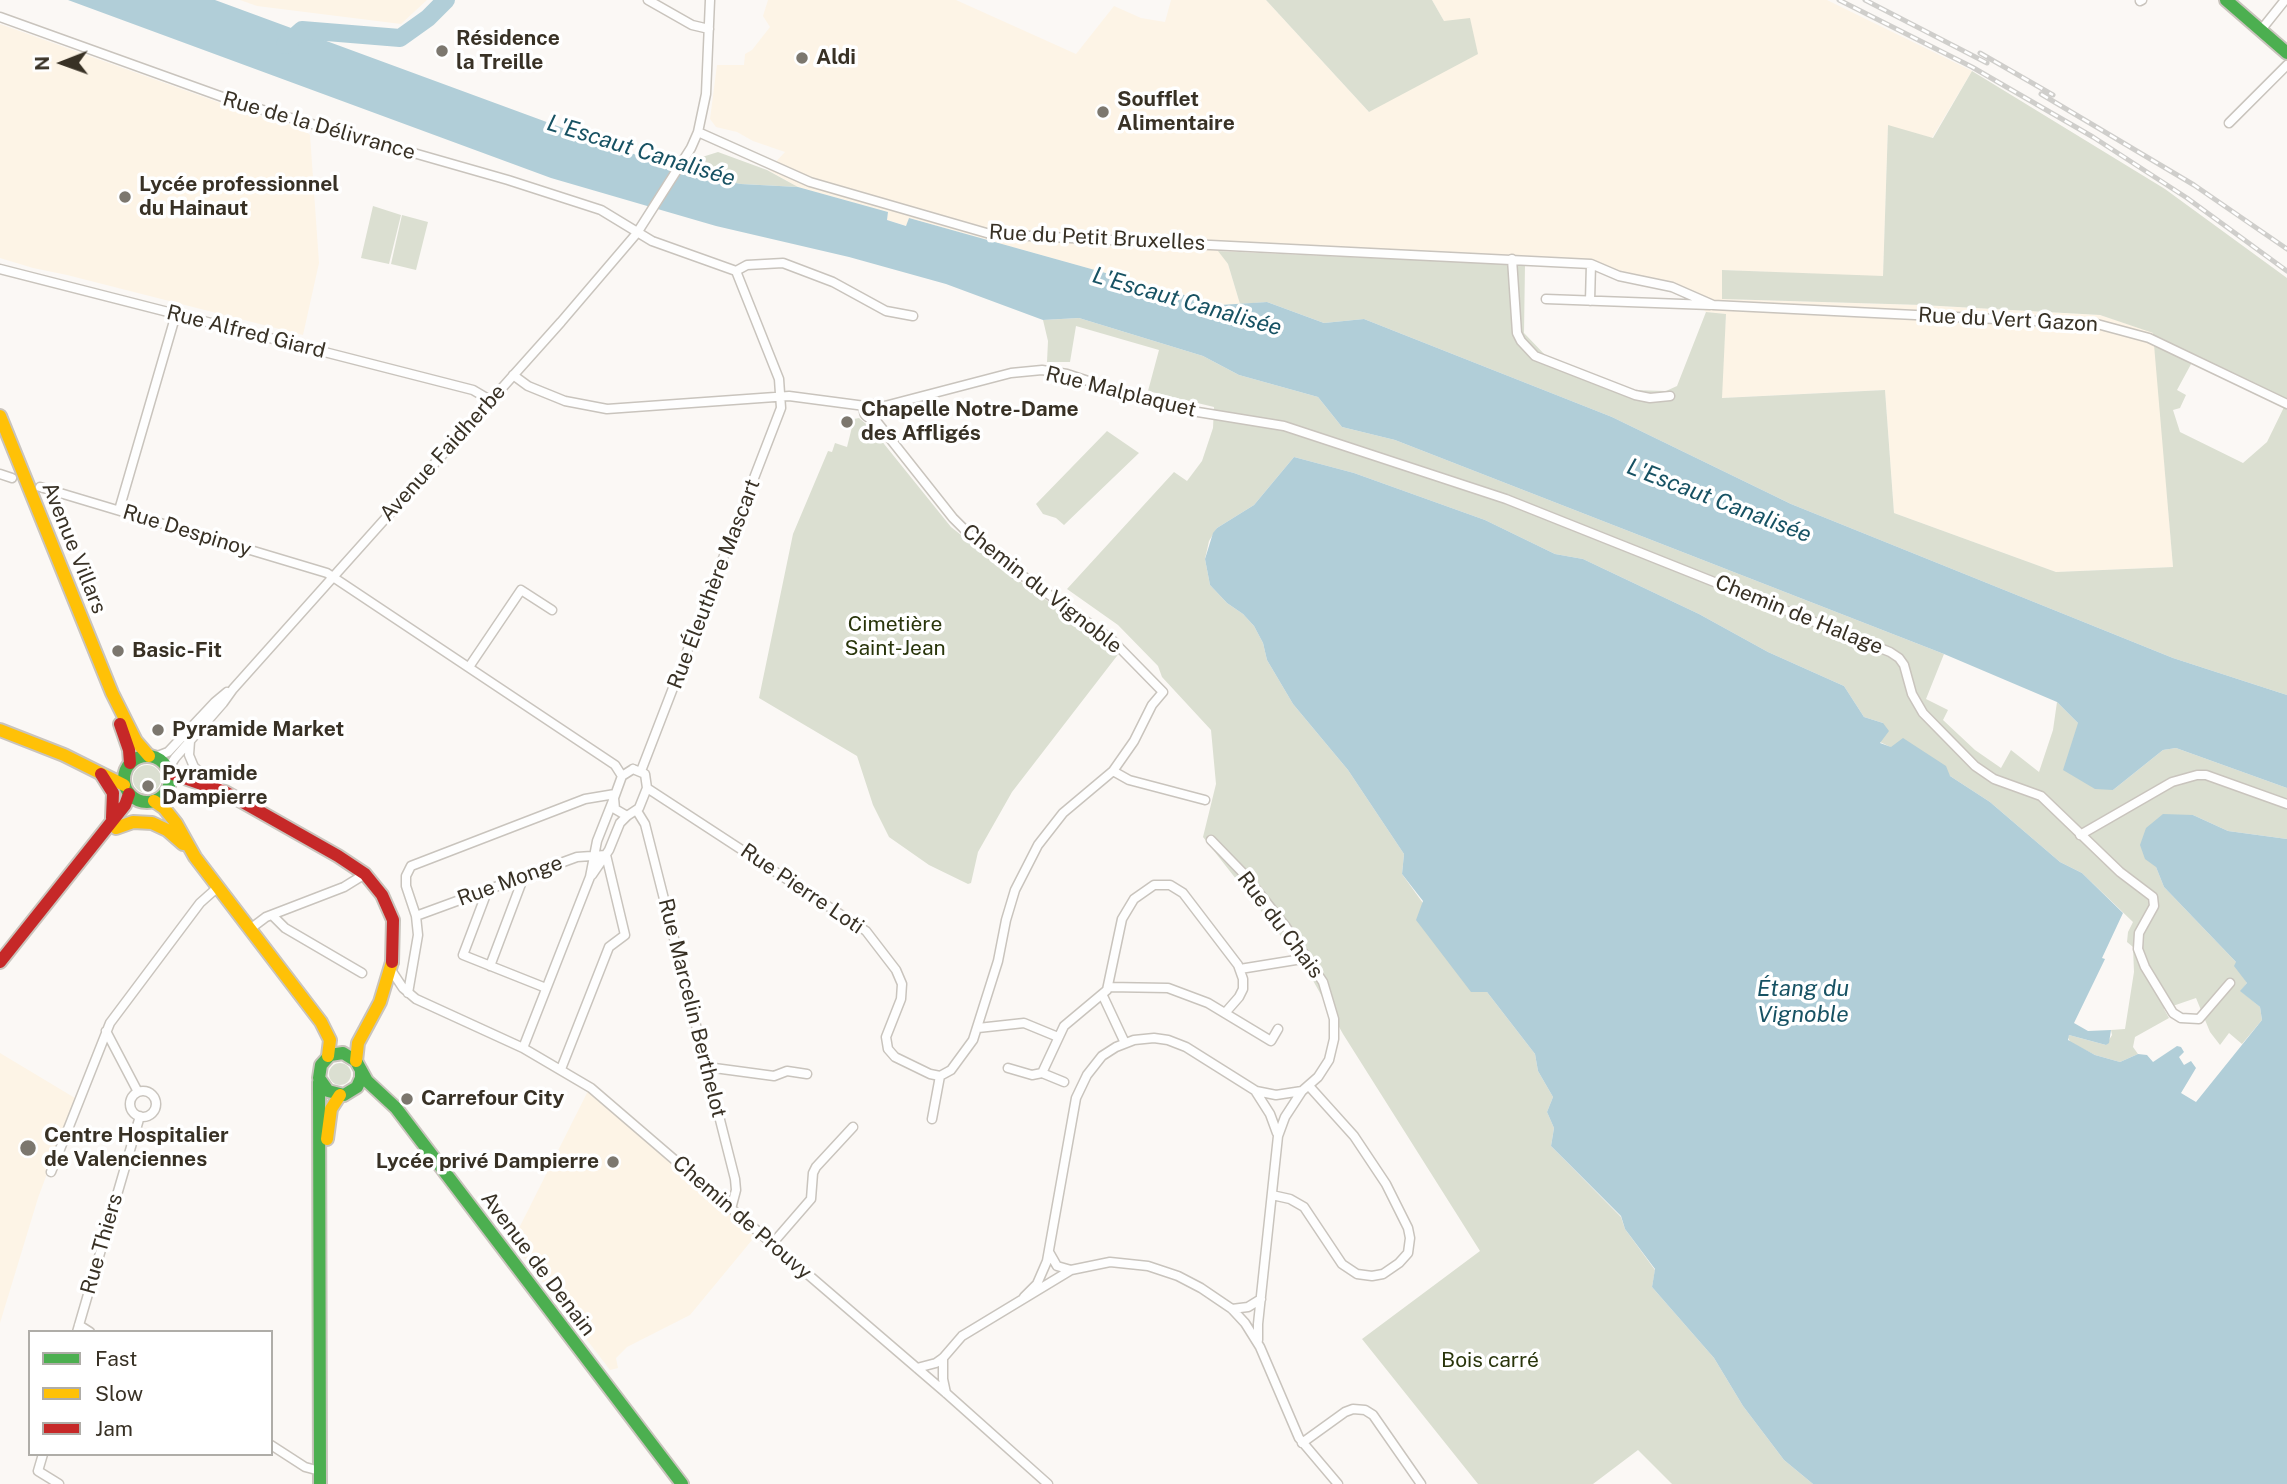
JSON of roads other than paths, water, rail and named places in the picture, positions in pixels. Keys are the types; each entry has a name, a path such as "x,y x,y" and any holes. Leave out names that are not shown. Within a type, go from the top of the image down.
{"main road":[{"path":"2226,0 2287,53"},
{"name":"Avenue Villars","path":"0,416 112,693 130,750 128,766"},
{"name":"Avenue Villars","path":"112,693 138,744 152,756"},
{"path":"0,730 64,755 148,802 164,808 176,823 195,857"},
{"path":"0,960 53,897 64,878 114,825 132,809 162,797 168,789 169,771 164,762 152,756 140,757 128,766 115,769 83,758 64,755"},
{"path":"114,825 125,805 128,766"},
{"path":"169,771 235,798 338,856 365,874 382,895 391,913 394,934 391,970 380,1002 358,1043 359,1083 332,1106 327,1130 326,1235 321,1258"},
{"path":"100,773 113,793 114,825"},
{"path":"114,825 137,822 155,824 171,832 195,857 250,929 326,1030 331,1043 328,1056 321,1065 319,1077 320,1477"},
{"path":"328,1056 343,1053 358,1065"},
{"name":"Avenue de Denain","path":"358,1065 369,1083 396,1108 682,1484"},
{"path":"319,1077 326,1090 346,1094"},
{"name":"Avenue de Denain","path":"346,1094 369,1095 392,1115 674,1484"}],"street":[{"path":"648,0 692,25 709,29"},
{"name":"Avenue Faidherbe","path":"169,771 175,758 233,689 637,233 691,148 698,132 706,94 710,0"},
{"path":"2262,30 2285,0"},
{"name":"Rue de la Délivrance","path":"0,17 242,104 508,180 601,210 652,241 736,271"},
{"path":"2229,123 2287,65"},
{"name":"Rue du Petit Bruxelles","path":"698,132 817,184 990,234 1591,264"},
{"path":"1512,259 1518,337 1539,358 1635,395 1650,398 1670,396"},
{"path":"782,396 779,379 736,271 747,265 783,263 833,282 886,311 913,316"},
{"path":"1590,301 1591,264"},
{"name":"Rue du Vert Gazon","path":"1591,264 1619,276 1672,287 1713,305"},
{"name":"Rue Alfred Giard","path":"0,269 473,390 490,400"},
{"name":"Rue du Vert Gazon","path":"1546,299 2104,325 2149,338 2287,404"},
{"path":"118,510 176,314"},
{"name":"Rue Malplaquet","path":"877,408 1012,373 1042,370 1067,374 1167,407 1284,426"},
{"path":"513,375 528,386 569,402 610,410 804,396 864,406 870,403 877,408 877,413 873,417 865,416 864,406"},
{"name":"Rue Éleuthère Mascart","path":"641,771 778,419 782,396"},
{"name":"Chemin du Vignoble","path":"873,417 953,518 980,545 1112,640 1163,692 1152,705 1134,741 1113,771"},
{"name":"Chemin de Halage","path":"1284,426 1506,499 1890,652 1902,661 1912,694 1923,713 1975,766 1994,779 2041,796 2080,835 2154,900 2154,906 2139,933 2138,949 2145,967 2173,1013 2181,1018 2199,1019 2230,983"},
{"path":"0,474 12,478"},
{"name":"Rue Despinoy","path":"40,487 322,571 615,765 622,776"},
{"path":"469,667 521,590 552,610"},
{"name":"Avenue Faidherbe","path":"152,756 170,751 217,700 233,689"},
{"path":"190,741 190,755 194,767 235,798"},
{"path":"523,1048 590,877 597,841 622,776 631,769 641,771 647,778 647,788 637,811 627,816 618,826 606,855 590,877"},
{"path":"932,1119 940,1076 951,1070 973,1040 998,961 1007,914 1028,862 1053,824 1113,771 1129,780 1205,800"},
{"path":"2080,835 2172,782 2200,774 2287,804"},
{"name":"Rue Pierre Loti","path":"647,788 866,931 896,970 902,984 901,999 886,1037 888,1049 895,1057 940,1076"},
{"path":"614,796 615,809 627,816"},
{"path":"408,993 418,942 416,916 406,881 407,872 414,863 589,798 614,796"},
{"name":"Rue Marcelin Berthelot","path":"637,811 645,824 735,1178 736,1191 731,1209"},
{"name":"Rue du Chais","path":"1211,840 1254,886 1308,958 1329,998 1335,1032 1329,1060 1285,1118 1278,1136 1257,1330 1260,1347"},
{"path":"561,1069 609,947 625,935 606,855"},
{"name":"Rue Monge","path":"416,916 577,857 606,855"},
{"path":"250,929 272,915 344,887 365,874"},
{"path":"490,966 524,876"},
{"path":"1042,1073 1058,1037 1071,1019 1102,996 1108,987 1122,919 1141,892 1160,884 1175,887 1187,896 1240,969 1243,985 1241,993 1225,1013"},
{"path":"51,1172 113,1018 204,899 218,887"},
{"path":"488,889 463,955 546,988"},
{"path":"272,915 285,928 362,973"},
{"path":"1240,969 1308,958"},
{"name":"Chemin de Prouvy","path":"391,970 408,993 425,1004 523,1048 561,1069 604,1099 1048,1484"},
{"path":"1108,987 1168,988 1203,1001 1271,1041 1278,1029"},
{"path":"1102,996 1125,1043"},
{"path":"978,1028 1024,1023 1058,1037"},
{"path":"106,1031 138,1092"},
{"path":"1024,1297 1041,1278 1049,1252 1078,1092 1098,1061 1112,1049 1125,1043 1149,1038 1174,1041 1255,1091 1276,1096 1306,1089 1354,1136 1386,1184 1408,1228 1408,1253 1399,1263 1383,1273 1372,1276 1357,1274 1342,1264 1304,1207 1290,1199 1272,1195"},
{"path":"707,1067 774,1076 787,1071 807,1074"},
{"path":"1008,1068 1031,1075 1042,1073 1064,1082"},
{"path":"1255,1091 1270,1114 1278,1136"},
{"path":"138,1092 151,1094 156,1104 150,1114 140,1116 133,1112 130,1105 132,1097 138,1092"},
{"name":"Rue Thiers","path":"78,1328 140,1116"},
{"path":"772,1244 811,1199 816,1167 853,1127"},
{"path":"1049,1252 1058,1266 1071,1270"},
{"path":"917,1368 931,1365 943,1358 962,1336 1071,1270 1110,1262 1148,1266 1187,1280 1232,1309 1249,1328 1302,1443 1338,1484"},
{"path":"1232,1309 1248,1307 1261,1299"},
{"path":"943,1358 946,1393"},
{"path":"1302,1443 1345,1412 1365,1409 1373,1415 1421,1484"},
{"path":"273,1446 320,1477"},
{"path":"42,1456 38,1471 60,1484"}],"water":[{"name":"L'Escaut Canalisée","path":"68,0 215,0 688,174 741,184 798,187 888,212 887,220 906,226 909,218 1220,305 1267,302 1324,323 1364,319 1612,417 1791,504 2173,658 2287,695 2287,788 2176,748 2163,750 2113,790 2095,789 2063,770 2078,723 2057,702 1944,654 1395,440 1342,427 1318,397 1239,375 1203,356 1079,318 1043,320 946,284 849,257 716,226 551,178"},
{"name":"Étang du Vignoble","path":"1294,457 1354,473 1485,520 1555,554 1583,559 1699,614 1768,652 1844,686 1864,717 1883,723 1889,731 1880,743 1891,747 1903,738 1946,766 1950,776 1990,802 2060,862 2082,873 2123,913 2102,958 2105,959 2074,1023 2088,1031 2111,1030 2109,1043 2106,1045 2069,1035 2068,1040 2095,1055 2120,1062 2138,1054 2147,1055 2153,1062 2177,1046 2181,1047 2184,1052 2179,1057 2184,1065 2191,1061 2196,1068 2181,1093 2196,1102 2262,1020 2260,1007 2240,991 2247,983 2234,966 2236,962 2164,887 2156,867 2145,859 2140,845 2146,828 2163,814 2193,815 2228,831 2287,839 2287,1484 1813,1484 1784,1460 1743,1406 1714,1358 1652,1287 1655,1269 1625,1229 1621,1216 1551,1146 1554,1128 1547,1112 1553,1097 1538,1071 1535,1054 1487,992 1471,992 1416,920 1423,901 1402,874 1404,854 1348,770 1293,704 1267,660 1263,643 1254,626 1210,585 1205,559 1213,533 1254,505"}],"waterway":[{"path":"285,45 302,30 400,38 428,18 446,0"}],"railway":[{"path":"1839,0 1972,67 2093,137 2187,198 2287,271"},
{"path":"1865,0 1987,63"},
{"path":"1980,53 2053,95"},
{"path":"2041,94 2194,185 2287,249"}],"place":[{"name":"Résidence la Treille","path":"442,51"},
{"name":"Aldi","path":"802,58"},
{"name":"Soufflet Alimentaire","path":"1103,112"},
{"name":"Lycée professionnel du Hainaut","path":"125,197"},
{"name":"Chapelle Notre-Dame des Affligés","path":"847,422"},
{"name":"Basic-Fit","path":"118,651"},
{"name":"Pyramide Market","path":"158,730"},
{"name":"Pyramide Dampierre","path":"148,786"},
{"name":"Carrefour City","path":"407,1099"},
{"name":"Centre Hospitalier de Valenciennes","path":"28,1148"},
{"name":"Lycée privé Dampierre","path":"613,1162"}],"park label":[{"name":"Cimetière Saint-Jean","path":"895,637"},
{"name":"Bois carré","path":"1490,1361"}]}
